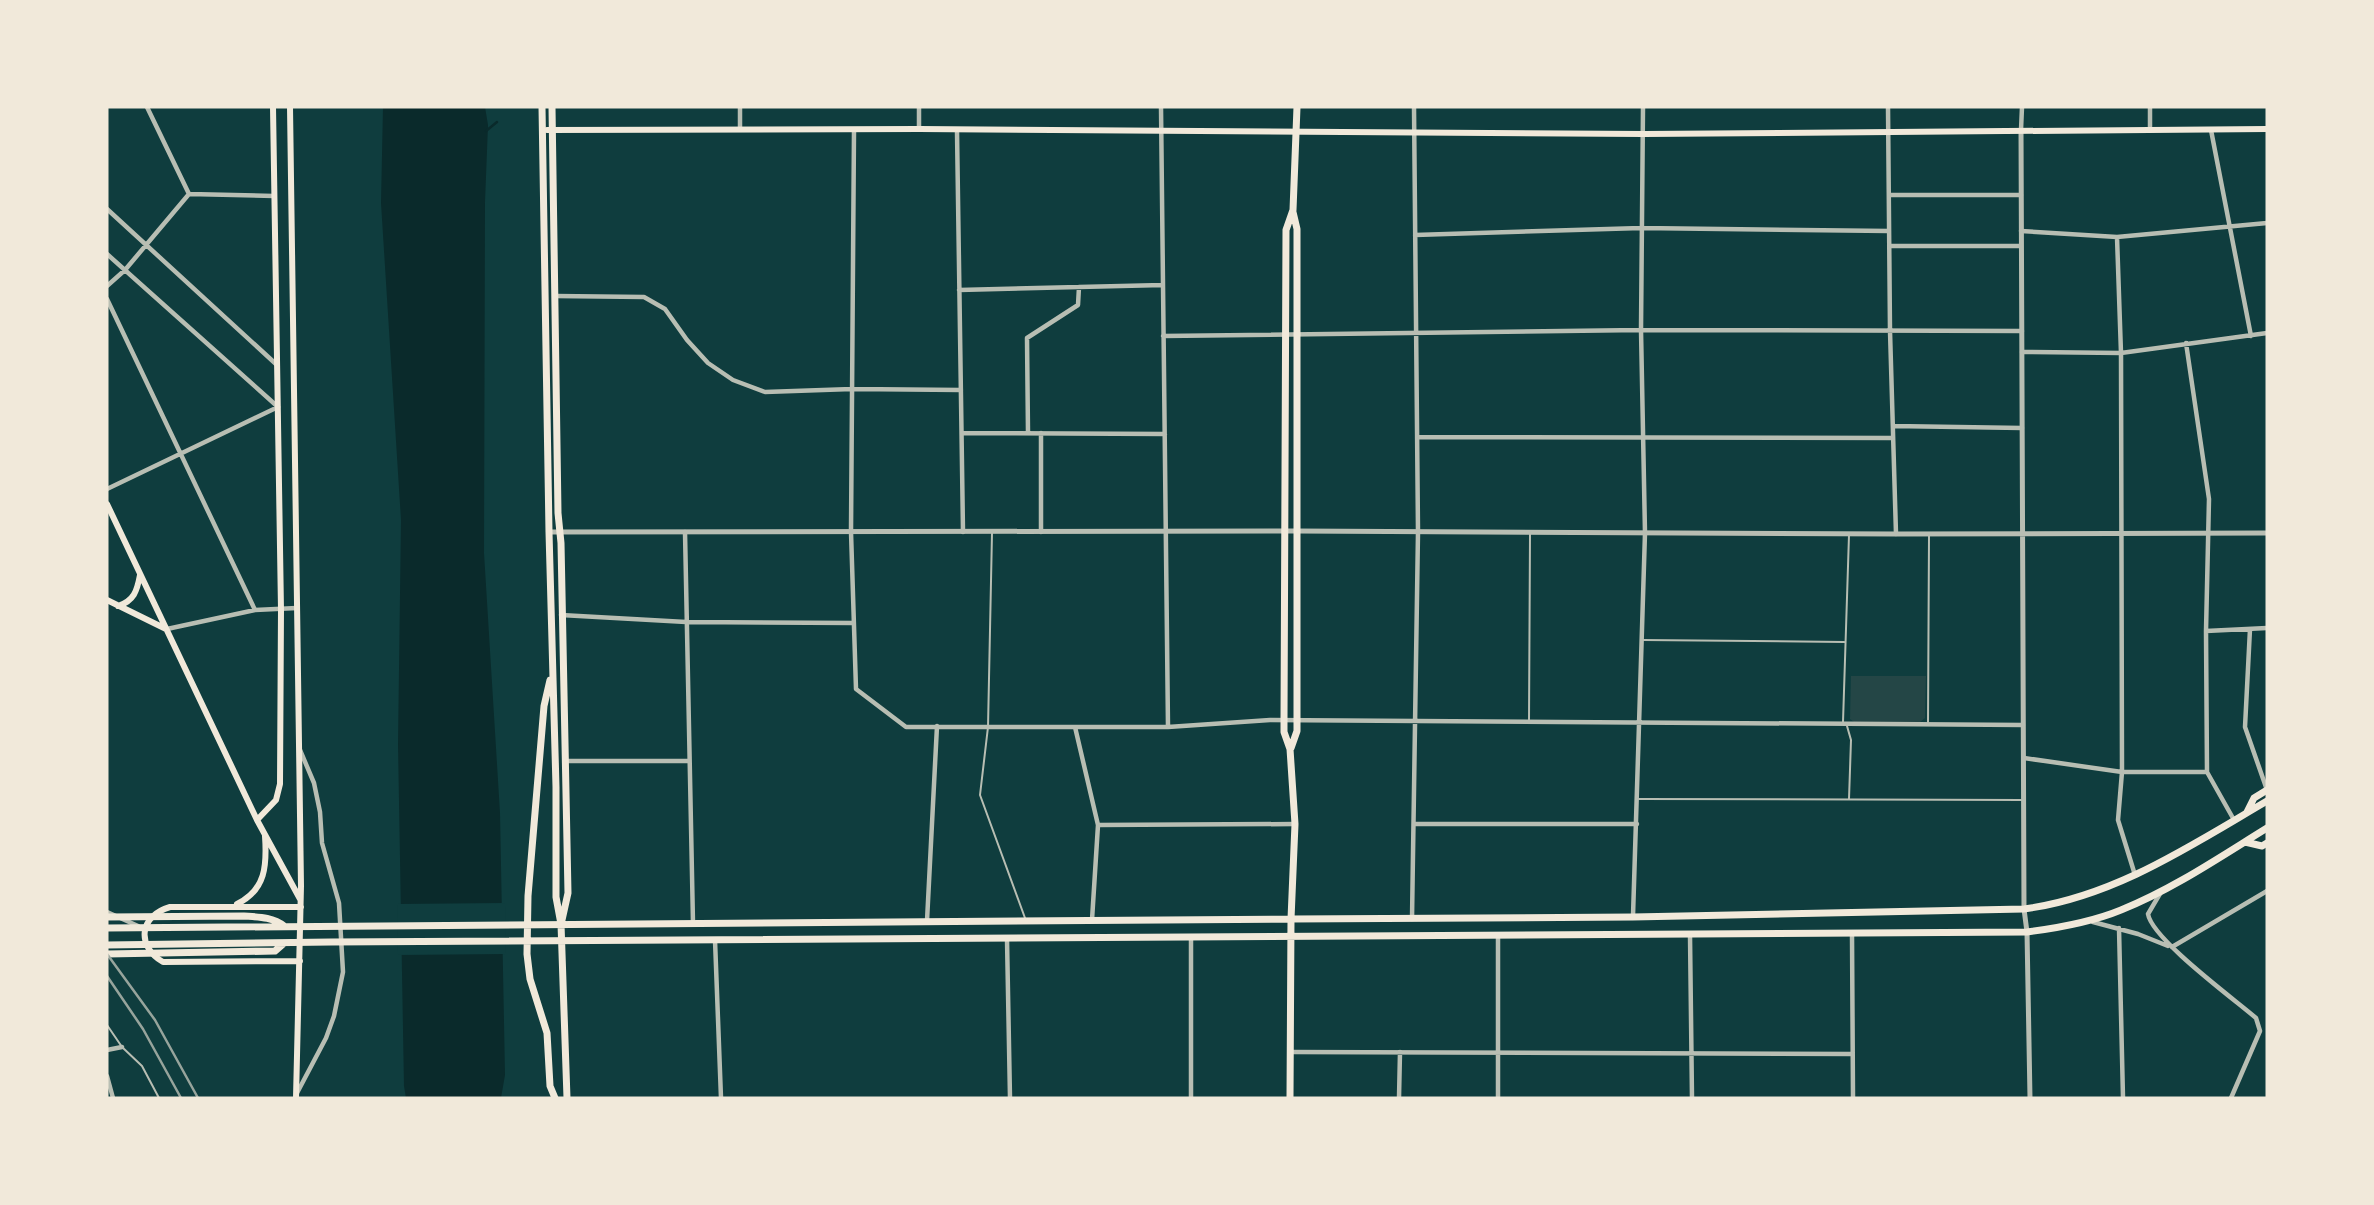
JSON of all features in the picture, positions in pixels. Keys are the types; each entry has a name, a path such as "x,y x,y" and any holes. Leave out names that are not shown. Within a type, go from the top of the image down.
{"main road":[{"path":"257,820 276,800 280,784 281,610 273,107"},
{"path":"290,107 301,904 296,1097"},
{"path":"542,107 556,897 562,941 567,1098"},
{"path":"552,107 558,513 568,893 561,925"},
{"path":"1290,749 1297,731 1297,229 1293,209 1297,107"},
{"path":"542,130 740,128 1644,134 2267,130"},
{"path":"1290,1098 1291,919 1295,824 1290,749 1284,732 1284,720 1286,230 1293,209"},
{"path":"107,504 257,820 301,904"},
{"path":"118,606 129,603 136,592 140,573"},
{"path":"107,600 166,629"},
{"path":"552,672 544,706 527,928 530,979 547,1033 550,1086 555,1098"},
{"path":"2247,813 2254,798 2267,790"},
{"path":"107,928 1026,920 1412,920 2024,909 2054,905 2136,876 2267,801"},
{"path":"107,945 2027,932 2051,929 2119,911 2162,891 2267,828"},
{"path":"222,906 239,904 261,884 267,860 265,835"},
{"path":"2244,842 2262,846 2267,843"},
{"path":"300,961 163,962 154,957 147,947 145,929 149,920 162,910 176,906 301,904"},
{"path":"107,915 264,917 284,927"},
{"path":"107,954 275,951 283,944"}],"street":[{"path":"147,107 189,194"},
{"path":"740,107 740,128"},
{"path":"919,107 919,129"},
{"path":"1161,107 1168,727"},
{"path":"1412,920 1418,532 1414,107"},
{"path":"1633,917 1645,533 1641,330 1643,107"},
{"path":"1888,107 1896,534"},
{"path":"2022,107 2024,909 2027,932 2030,1098"},
{"path":"2150,107 2150,129"},
{"path":"854,130 851,532 856,689 906,727 1168,727 1284,720 2023,725"},
{"path":"957,131 963,532"},
{"path":"2211,131 2251,336"},
{"path":"189,194 274,196"},
{"path":"107,286 125,270 189,194"},
{"path":"1889,195 2021,195"},
{"path":"107,209 278,366"},
{"path":"2021,231 2117,237 2267,223"},
{"path":"1415,235 1642,228 1889,231"},
{"path":"2117,237 2121,353 2122,772 2118,820 2136,876"},
{"path":"1890,246 2021,246"},
{"path":"107,254 278,407 107,489"},
{"path":"959,290 1163,285"},
{"path":"1028,433 1027,338 1078,305 1079,287"},
{"path":"555,296 644,298 666,309 687,341 708,362 733,380 765,392 852,389 961,390"},
{"path":"107,299 255,610"},
{"path":"1163,336 1641,330 2022,331"},
{"path":"2022,352 2121,353 2267,333"},
{"path":"2186,343 2209,499 2207,772 2234,820"},
{"path":"1893,426 2022,428"},
{"path":"962,433 1164,434"},
{"path":"1041,433 1041,532"},
{"path":"1417,437 1893,438"},
{"path":"549,532 1297,531 2022,535 2267,533"},
{"path":"685,532 693,923"},
{"path":"166,629 255,610 297,608"},
{"path":"561,615 687,622 854,623"},
{"path":"2206,631 2267,628"},
{"path":"2250,629 2245,727 2267,790"},
{"path":"927,921 937,726"},
{"path":"1075,727 1098,825 1092,920"},
{"path":"296,1097 326,1038 334,1016 343,972 340,903 322,843 320,812 314,783 298,746"},
{"path":"2024,758 2122,772 2207,772"},
{"path":"565,761 689,761"},
{"path":"1098,825 1295,824"},
{"path":"1414,824 1637,824"},
{"path":"2162,891 2148,914 2149,920 2172,947 2256,1018 2260,1031 2231,1098"},
{"path":"2172,947 2267,891"},
{"path":"107,915 145,929"},
{"path":"2086,920 2119,928 2172,947"},
{"path":"2119,928 2123,1098"},
{"path":"1852,934 1853,1098"},
{"path":"1690,935 1692,1098"},
{"path":"1497,1098 1498,936"},
{"path":"1191,938 1191,1098"},
{"path":"1007,939 1010,1098"},
{"path":"715,940 721,1098"},
{"path":"107,1050 122,1047"},
{"path":"1290,1052 1852,1054"},
{"path":"1399,1098 1400,1052"},
{"path":"107,1076 113,1098"}],"lane":[{"path":"992,532 988,727 980,795 1026,920"},
{"path":"1529,723 1531,533"},
{"path":"1849,534 1843,721 1851,740 1849,799"},
{"path":"1928,725 1929,534"},
{"path":"1643,640 1845,642"},
{"path":"1638,799 2024,800"},
{"path":"107,1025 122,1047 142,1066 159,1098"}],"shaded area":[{"path":"383,107 485,107 488,125 485,202 484,553 500,813 505,1075 501,1098 406,1098 404,1086 398,744 401,520 381,203"},
{"path":"1851,676 1926,676 1925,718 1915,726 1858,725 1850,719"}],"pier":[{"path":"505,903 506,954 398,955 397,904"}],"waterway":[{"path":"486,131 497,122"}],"railway":[{"path":"107,954 155,1020 198,1098"},
{"path":"107,976 143,1029 181,1098"}]}
